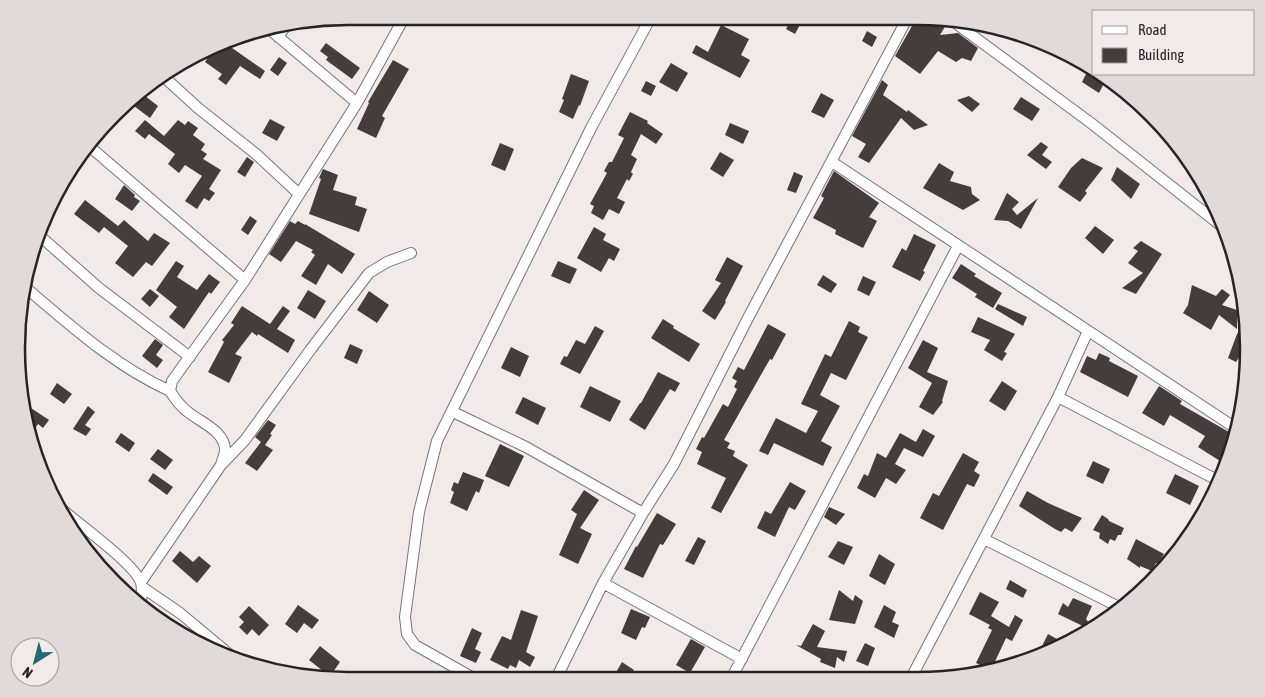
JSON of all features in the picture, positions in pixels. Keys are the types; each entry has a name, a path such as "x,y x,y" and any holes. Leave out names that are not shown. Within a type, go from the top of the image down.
{"street":[{"path":"170,391 172,381 245,280 357,103 400,25"},
{"path":"463,672 415,645 408,634 405,617 419,512 437,441 453,412 591,128 647,25"},
{"path":"559,672 603,583 643,513 674,464 748,318 904,25"},
{"path":"963,29 1091,122 1213,219"},
{"path":"278,37 282,32"},
{"path":"274,34 357,103"},
{"path":"168,81 198,108 256,154 299,194"},
{"path":"94,150 245,280"},
{"path":"832,162 1231,426"},
{"path":"44,240 99,288 190,356"},
{"path":"735,672 958,246"},
{"path":"141,597 142,585 221,465 245,440 369,273 387,262 411,252"},
{"path":"30,291 92,344 123,366 170,391 176,402 222,438 225,449 221,465"},
{"path":"914,672 1058,397 1088,331"},
{"path":"1058,397 1213,478"},
{"path":"453,412 526,447 643,513"},
{"path":"76,521 121,558 142,585 217,644"},
{"path":"984,539 1114,604"},
{"path":"603,583 742,659"}],"building":[{"path":"721,25 749,39 741,55 750,60 740,78 692,53 696,45 708,52"},
{"path":"788,25 800,25 795,34 786,29"},
{"path":"912,25 945,27 940,35 958,33 978,48 971,61 962,58 956,62 938,51 920,74 895,56"},
{"path":"867,31 877,37 872,47 862,41"},
{"path":"326,43 360,68 352,79 326,60 328,57 320,51"},
{"path":"231,47 265,71 260,79 240,66 226,85 218,79 222,74 205,62 208,57"},
{"path":"279,57 287,63 278,76 270,70"},
{"path":"393,60 409,69 382,116 385,118 376,138 357,129 368,102"},
{"path":"671,63 688,73 677,92 659,82"},
{"path":"571,74 589,81 573,119 559,112"},
{"path":"1086,74 1103,85 1099,93 1082,82"},
{"path":"882,80 888,85 883,95 928,125 914,130 901,118 869,163 858,157 866,144 852,136"},
{"path":"646,81 656,86 651,96 641,91"},
{"path":"821,93 834,100 824,118 811,112"},
{"path":"969,96 980,104 972,112 957,100"},
{"path":"146,97 158,106 150,118 134,106"},
{"path":"1021,97 1040,109 1032,121 1013,109"},
{"path":"630,112 648,121 647,123 663,134 656,144 641,134 631,155 637,159 631,172 633,174 629,181 627,179 617,198 625,202 619,214 609,209 603,220 591,213 594,206 590,204 607,173 604,171 609,162 612,162 624,138 618,135"},
{"path":"270,119 285,127 277,141 262,133"},
{"path":"145,120 164,136 178,120 185,125 188,121 198,128 193,135 205,144 201,150 207,154 203,159 221,170 209,189 215,193 209,201 204,198 197,209 185,201 202,176 185,165 179,173 168,164 175,154 149,134 145,139 135,131"},
{"path":"730,123 749,131 743,144 725,135"},
{"path":"1041,142 1048,147 1042,155 1052,162 1046,169 1027,155"},
{"path":"500,143 514,149 505,171 491,165"},
{"path":"720,152 734,160 723,177 710,169"},
{"path":"247,157 254,162 245,177 237,172"},
{"path":"1082,158 1103,168 1085,191 1087,193 1080,202 1058,187 1071,168"},
{"path":"939,163 954,172 950,181 971,187 972,194 980,200 963,210 923,188"},
{"path":"1117,167 1140,184 1131,199 1111,180"},
{"path":"323,169 338,175 333,190 357,197 355,205 367,209 359,232 309,214"},
{"path":"834,171 879,203 869,217 877,221 863,248 835,234 836,230 813,218 824,198 821,196"},
{"path":"794,172 803,176 796,193 787,190"},
{"path":"124,185 140,201 132,211 115,199"},
{"path":"1007,193 1019,202 1012,209 1017,215 1038,198 1021,229 1008,221 994,220"},
{"path":"85,200 118,226 124,220 148,241 154,233 170,243 152,266 146,262 133,277 115,263 128,246 104,227 99,233 74,214"},
{"path":"250,216 257,221 248,235 241,230"},
{"path":"290,221 295,224 298,221 305,224 355,254 342,274 328,264 316,285 301,276 315,255 311,252 313,250 296,241 281,262 269,254"},
{"path":"1095,226 1114,240 1103,254 1085,238"},
{"path":"594,227 606,234 603,240 620,249 614,261 609,258 601,272 577,258"},
{"path":"914,234 936,245 920,281 892,267 902,248 906,251"},
{"path":"1141,241 1162,254 1136,294 1122,288 1143,273 1128,263 1138,251 1133,248"},
{"path":"727,257 743,266 715,320 702,311 721,283 715,280"},
{"path":"176,261 184,266 177,277 197,290 209,274 220,282 211,294 209,292 184,329 169,317 177,307 156,290"},
{"path":"558,261 577,269 570,284 551,276"},
{"path":"961,264 976,274 974,276 1002,293 993,308 975,297 977,294 952,278"},
{"path":"823,275 837,284 831,293 817,285"},
{"path":"863,276 876,282 869,296 857,290"},
{"path":"1192,285 1216,296 1222,289 1230,295 1222,305 1237,310 1237,329 1219,315 1211,330 1183,313 1188,305"},
{"path":"150,289 159,296 150,307 141,299"},
{"path":"308,290 326,301 315,319 297,308"},
{"path":"369,291 389,305 377,323 357,310"},
{"path":"998,304 1027,317 1023,326 995,309"},
{"path":"242,306 270,324 283,306 290,311 277,329 295,340 288,353 252,332 235,354 242,357 229,383 208,372 224,342 222,340 234,325 231,323"},
{"path":"978,317 1015,334 1004,352 1007,353 1002,361 984,350 990,340 971,332"},
{"path":"663,319 674,326 673,328 700,344 689,362 651,338"},
{"path":"849,321 860,327 858,332 868,337 846,380 831,373 820,395 840,406 821,441 832,447 823,466 774,443 768,455 759,451 776,418 806,433 818,411 801,404 825,354 831,357"},
{"path":"768,324 786,334 724,440 730,443 727,448 735,451 733,456 748,465 721,513 711,508 726,478 697,464 702,452 696,449 723,404 728,407 737,389 734,387 737,381 732,378 738,367 744,370"},
{"path":"595,326 604,331 580,374 560,364 564,356 567,357 576,340 585,344"},
{"path":"1239,331 1240,357 1236,362 1228,358"},
{"path":"155,339 163,345 156,355 163,360 157,368 142,356"},
{"path":"923,340 938,348 927,372 948,381 943,402 933,415 919,407 932,383 908,368"},
{"path":"350,344 363,350 357,364 344,358"},
{"path":"511,347 529,356 520,377 501,368"},
{"path":"1099,353 1110,358 1109,361 1138,376 1128,397 1080,372 1087,356 1096,360"},
{"path":"658,372 680,383 675,392 670,389 645,430 629,420"},
{"path":"1002,381 1017,391 1005,411 989,401"},
{"path":"57,383 72,394 64,404 50,394"},
{"path":"590,386 621,401 610,422 580,407"},
{"path":"1159,386 1182,401 1180,404 1229,432 1220,461 1198,447 1205,436 1170,415 1164,426 1142,413"},
{"path":"523,397 546,408 538,425 515,413"},
{"path":"88,406 95,412 85,425 91,429 86,436 73,429"},
{"path":"30,408 49,420 43,428 38,424 35,428"},
{"path":"268,420 276,425 265,445 273,450 257,471 245,463 261,442 255,437"},
{"path":"923,429 935,436 923,457 904,448 895,464 906,470 896,484 886,478 875,498 857,488 864,474 868,476 877,453 886,458 900,433 916,442"},
{"path":"121,433 135,443 129,452 115,442"},
{"path":"500,444 524,456 509,487 485,476"},
{"path":"158,449 173,460 165,470 150,459"},
{"path":"963,453 979,462 974,471 980,475 974,487 967,484 943,530 920,518 933,493 939,496"},
{"path":"1093,461 1110,469 1103,484 1086,476"},
{"path":"463,472 484,480 479,493 476,491 467,511 450,503 454,492 451,490 454,482 458,484"},
{"path":"153,473 173,487 167,495 148,481"},
{"path":"1175,474 1199,486 1190,505 1166,493"},
{"path":"790,482 806,491 795,510 789,507 775,537 757,528 765,511 771,514"},
{"path":"584,490 599,500 580,528 592,534 578,564 559,555 577,514 571,510"},
{"path":"1027,491 1048,503 1082,518 1072,532 1065,528 1061,532 1019,506"},
{"path":"829,507 845,514 836,525 824,517"},
{"path":"657,513 676,524 663,545 660,544 643,578 624,569"},
{"path":"1102,515 1109,521 1124,528 1121,535 1118,535 1115,541 1110,539 1108,544 1099,538 1100,533 1093,530"},
{"path":"698,537 706,541 694,565 685,561"},
{"path":"1136,539 1164,554 1151,571 1140,566 1140,568 1127,559"},
{"path":"838,541 853,547 844,565 828,557"},
{"path":"180,551 193,562 199,556 211,566 197,583 172,561"},
{"path":"879,554 895,564 885,585 869,576"},
{"path":"1010,580 1027,590 1023,598 1006,589"},
{"path":"839,590 853,601 855,595 863,601 855,624 829,620"},
{"path":"980,592 999,602 991,616 1009,627 1015,615 1023,620 1012,641 1006,638 995,662 982,666 976,663 992,630 988,628 990,625 969,614"},
{"path":"1073,598 1092,606 1086,619 1088,622 1083,626 1058,614 1063,603 1068,607"},
{"path":"298,605 319,620 312,629 304,623 297,633 285,624"},
{"path":"884,605 896,612 892,622 899,625 894,638 874,627"},
{"path":"249,606 269,625 259,636 252,629 247,635 239,627 244,622 239,617"},
{"path":"631,609 650,617 645,628 642,627 636,640 621,633"},
{"path":"521,610 538,616 526,652 535,657 530,667 519,660 516,668 510,665 508,669 490,660 502,636 511,640"},
{"path":"813,624 825,631 817,647 847,651 844,662 837,657 835,668 820,662 821,659 796,645 801,646"},
{"path":"472,628 482,633 475,649 481,652 476,663 460,656"},
{"path":"1048,634 1058,640 1042,646"},
{"path":"691,639 705,647 691,672 676,665"},
{"path":"865,643 875,648 868,666 856,661"},
{"path":"320,646 340,662 333,671 327,671 322,671 309,660"},
{"path":"622,662 634,670 633,672 616,672"}]}
